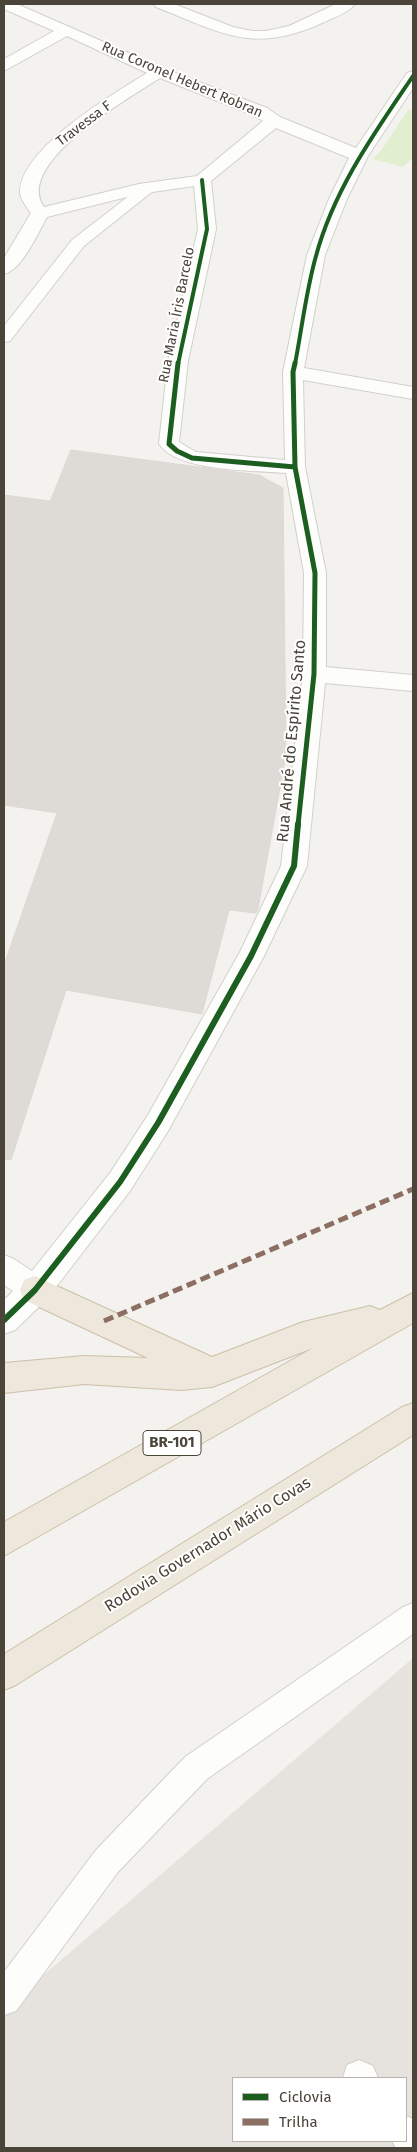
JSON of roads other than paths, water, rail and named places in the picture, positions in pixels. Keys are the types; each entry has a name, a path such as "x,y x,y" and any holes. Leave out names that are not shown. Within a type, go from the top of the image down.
{"highway":[{"path":"35,1290 212,1372"},
{"path":"4,1378 84,1370 134,1371 181,1375 212,1372 303,1336 407,1310"},
{"name":"BR-101","path":"4,1540 407,1310"},
{"name":"Rodovia Governador Mário Covas","path":"4,1672 413,1418"},
{"path":"4,1692 32,1655"}],"street":[{"name":"Rua Coronel Hebert Robran","path":"4,4 159,72 261,112 274,120 359,156"},
{"path":"161,4 237,33 253,35 279,34 316,21 347,4"},
{"path":"4,66 66,30"},
{"name":"Travessa F","path":"40,213 30,199 29,190 32,177 44,156 73,130 159,72"},
{"name":"Rua André do Espírito Santo","path":"4,1320 35,1290 120,1182 158,1123 251,956 294,866 314,674 315,573 295,467 293,372 316,254 338,199 359,156 413,76"},
{"path":"4,269 19,251 40,213 148,188 202,180 274,120"},
{"name":"Rua Maria Íris Barcelo","path":"202,180 207,229 178,361 169,444 177,451 192,458 295,467"},
{"path":"293,372 413,393"},
{"path":"314,674 413,682"},
{"path":"4,1268 35,1290"}],"lane":[{"path":"4,337 32,298 78,243 148,188"},
{"path":"4,1999 107,1861 196,1768 413,1618"}]}
